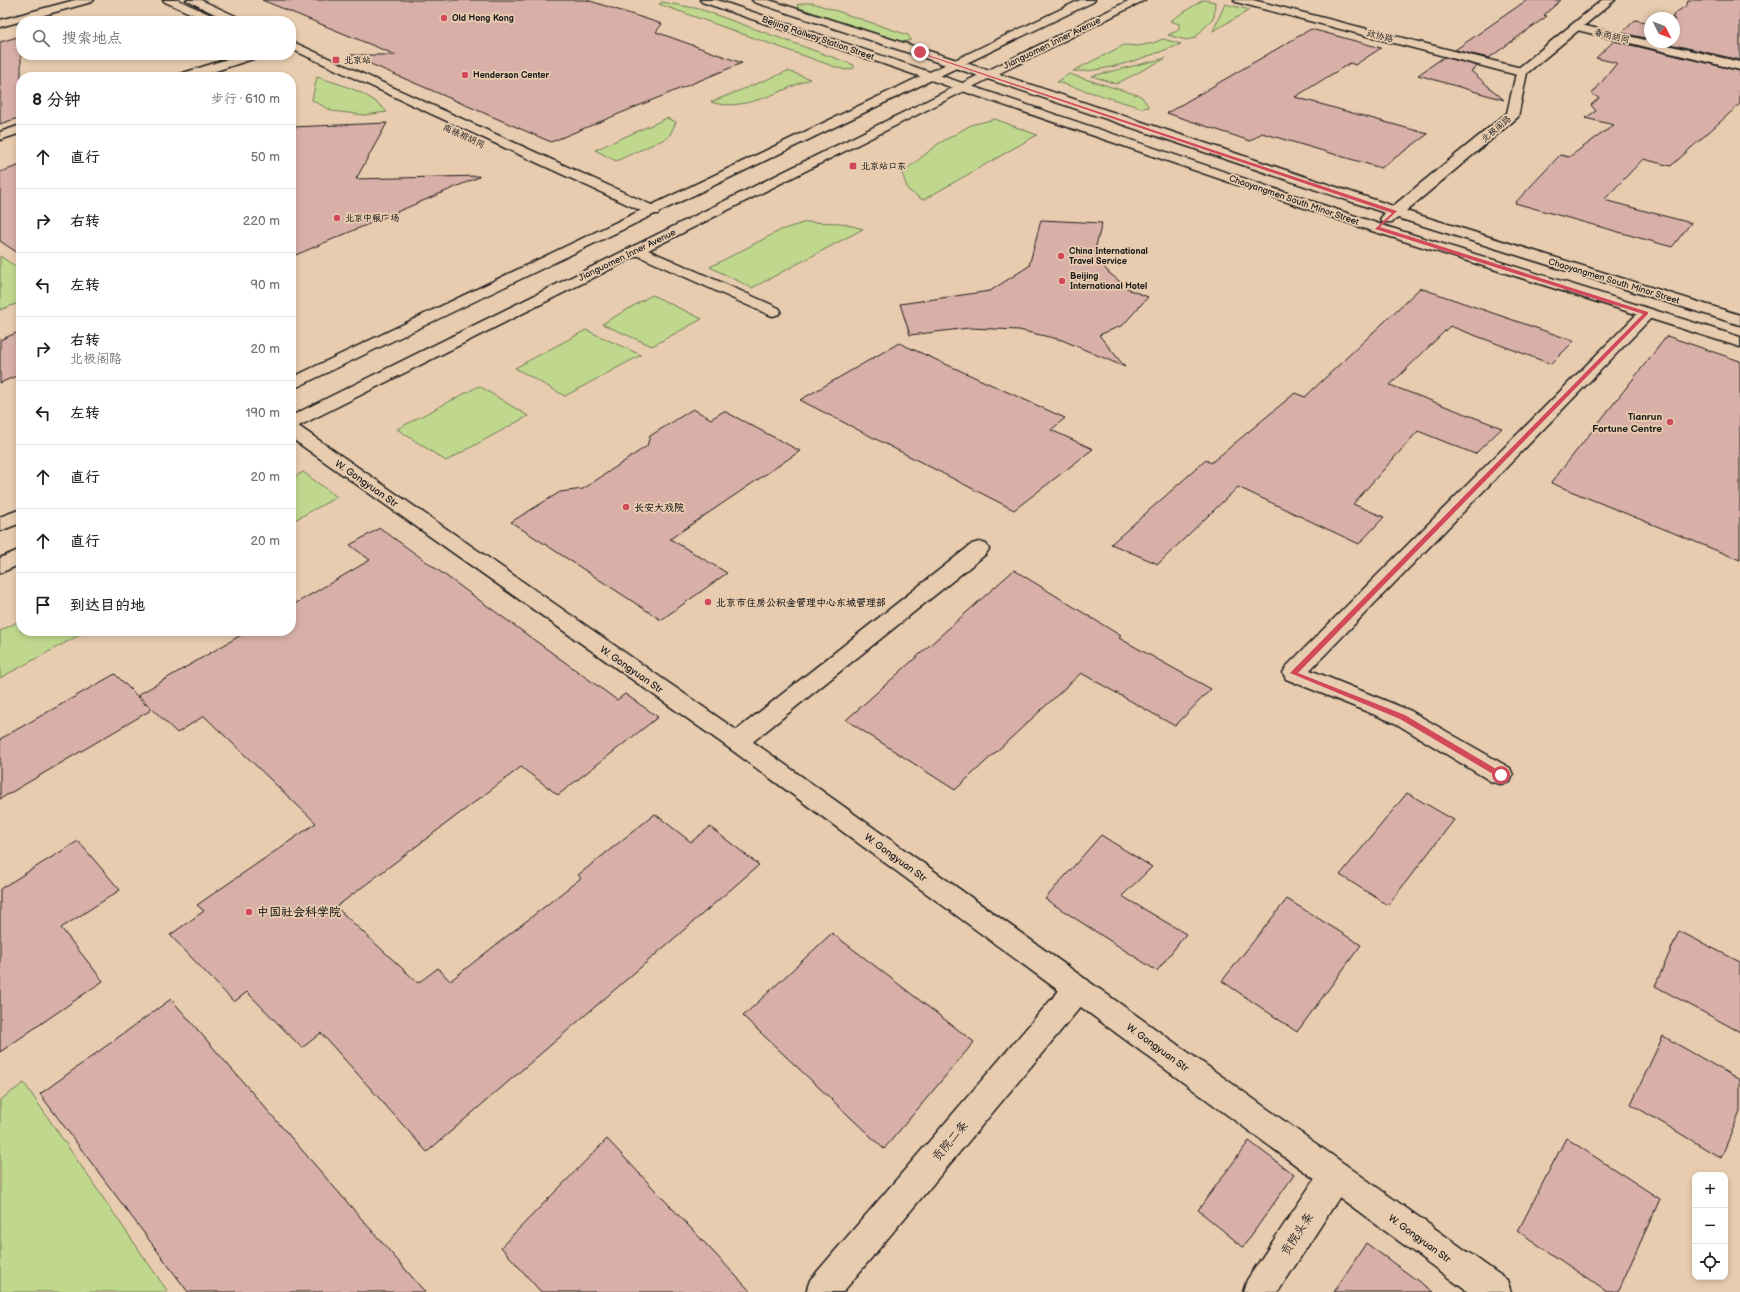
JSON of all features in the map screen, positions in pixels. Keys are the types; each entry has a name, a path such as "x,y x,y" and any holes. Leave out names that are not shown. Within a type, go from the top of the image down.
{"main road":[{"path":"0,14 53,0"},
{"path":"29,16 88,0"},
{"path":"169,0 204,16"},
{"path":"192,0 227,16"},
{"name":"Beijing Railway Station Street","path":"706,0 964,87"},
{"name":"Beijing Railway Station Street","path":"758,0 987,75"},
{"path":"296,383 1088,0"},
{"name":"Jianguomen Inner Avenue","path":"296,420 1138,0"},
{"name":"政协路","path":"1240,0 1521,72"},
{"path":"1521,72 1609,0"},
{"path":"0,24 16,20"},
{"name":"春雨胡同","path":"1577,27 1740,66"},
{"path":"296,47 646,214"},
{"name":"南裱褙胡同","path":"296,59 646,214"},
{"path":"199,72 237,60"},
{"name":"北极阁路","path":"1377,228 1513,114 1521,72"},
{"name":"Chaoyangmen South Minor Street","path":"987,75 1395,212 1740,320"},
{"name":"Chaoyangmen South Minor Street","path":"964,87 1377,228 1740,342"},
{"path":"0,136 16,131"},
{"path":"637,250 773,311"},
{"path":"1501,775 1403,717 1294,673 1647,313"},
{"name":"W. Gongyuan Str","path":"296,433 737,742 1495,1292"},
{"path":"0,525 16,517"},
{"path":"737,742 979,549"},
{"path":"0,566 16,558"},
{"name":"贡院二条","path":"822,1292 1078,989"},
{"name":"贡院头条","path":"1259,1292 1335,1176"}],"green space":[{"path":"1203,0 1215,2 1214,17 1195,38 1186,40 1168,35 1179,30 1179,24 1170,21"},
{"path":"662,2 700,9 854,65 854,68 846,70 838,68 659,4"},
{"path":"813,3 908,35 911,40 903,42 894,41 799,8 797,5"},
{"path":"1225,4 1250,10 1213,31"},
{"path":"1163,39 1181,44 1127,63 1086,71 1073,71 1124,45 1138,46"},
{"path":"1166,58 1116,84 1092,76"},
{"path":"788,71 810,79 761,99 735,105 723,105 711,102"},
{"path":"1069,74 1141,96 1149,107 1142,108 1057,82"},
{"path":"317,77 364,94 387,112 364,115 332,111 312,100"},
{"path":"667,118 676,122 669,137 616,161 595,150"},
{"path":"995,119 1037,135 923,200 908,190 902,173 938,144 971,125"},
{"path":"806,222 841,223 863,229 752,288 710,267 781,230"},
{"path":"0,256 16,267 16,304 0,310"},
{"path":"652,295 702,319 652,346 602,324"},
{"path":"586,330 641,355 565,396 515,368"},
{"path":"479,386 528,416 446,461 397,429"},
{"path":"303,472 337,497 296,519 296,476"},
{"path":"16,623 16,636 78,636 0,678 0,631"},
{"path":"24,1083 168,1292 0,1292 0,1100"}],"building":[{"name":"Henderson Center","path":"262,0 587,0 662,24 656,32 742,63 551,142 350,55 396,55"},
{"path":"1527,0 1561,0 1544,15 1547,16 1489,58 1455,50"},
{"path":"1688,0 1740,0 1740,60 1680,46 1680,12 1677,12 1687,5"},
{"path":"1635,20 1644,22 1644,38 1622,33"},
{"path":"1311,29 1381,48 1355,65 1350,63 1295,97 1428,134 1381,168 1262,133 1250,141 1167,113"},
{"path":"16,37 16,60 21,60 21,72 16,72 16,119 0,124 0,42"},
{"path":"1614,41 1740,71 1740,104 1671,166 1643,159 1604,200 1691,223 1672,247 1515,203 1560,155 1569,157 1614,125 1585,118 1596,111 1591,105 1599,98 1592,94 1617,63 1596,58"},
{"path":"1444,57 1478,66 1471,71 1504,100 1418,75"},
{"name":"北京中粮广场","path":"387,123 356,179 479,177 296,255 296,127"},
{"path":"16,167 16,252 0,241 0,172"},
{"name":"Beijing International Hotel","path":"1041,220 1102,223 1094,253 1108,272 1130,290 1148,297 1123,325 1099,335 1125,367 1062,340 1019,330 969,328 910,335 900,304 990,291 1029,266"},
{"path":"1420,288 1574,341 1551,364 1450,326 1390,385 1502,428 1475,454 1418,431 1353,504 1384,517 1359,544 1238,487 1158,564 1111,544 1206,460 1211,463 1295,393 1305,397"},
{"path":"16,333 16,376 0,383 0,340"},
{"name":"Tianrun Fortune Centre","path":"1667,336 1740,361 1740,560 1551,483"},
{"path":"899,343 1065,418 1051,430 1093,449 1014,510 800,400"},
{"name":"长安大戏院","path":"693,409 711,419 724,411 800,451 670,539 727,573 661,620 511,522 560,492 583,489 647,446 650,436"},
{"path":"380,528 617,700 625,694 658,717 558,795 521,767 336,907 418,983 438,968 450,981 581,878 578,875 655,814 691,842 710,827 759,865 427,1152 321,1033 302,1048 247,992 234,1002 170,935 204,911 197,905 316,823 204,716 177,733 138,695 239,636 296,636 296,603 370,560 350,545"},
{"path":"1014,570 1121,636 1119,638 1211,689 1175,726 1081,673 955,790 846,720"},
{"path":"115,674 151,710 0,799 0,739"},
{"path":"1407,793 1454,820 1388,905 1340,875"},
{"path":"1101,835 1152,867 1122,896 1186,934 1157,971 1045,899"},
{"path":"78,841 120,890 61,928 103,981 0,1052 0,889"},
{"path":"1287,899 1361,945 1297,1032 1222,981"},
{"path":"1679,931 1740,962 1740,1032 1655,986"},
{"path":"832,933 974,1042 884,1149 743,1016"},
{"path":"171,999 425,1292 188,1292 40,1094"},
{"path":"1663,1036 1740,1080 1740,1112 1721,1158 1631,1104"},
{"path":"1566,1138 1660,1199 1618,1292 1607,1292 1518,1231"},
{"path":"607,1139 751,1292 541,1292 501,1247"},
{"path":"1249,1141 1294,1175 1243,1247 1198,1210"},
{"path":"1366,1243 1433,1292 1334,1292"}],"place":[{"name":"Old Hong Kong","path":"444,18"},
{"name":"北京站","path":"336,60"},
{"name":"Henderson Center","path":"465,75"},
{"name":"北京站口东","path":"853,166"},
{"name":"北京中粮广场","path":"337,218"},
{"name":"China International Travel Service","path":"1061,256"},
{"name":"Beijing International Hotel","path":"1062,281"},
{"name":"Tianrun Fortune Centre","path":"1670,422"},
{"name":"长安大戏院","path":"626,507"},
{"name":"北京市住房公积金管理中心东城管理部","path":"708,602"},
{"name":"中国社会科学院","path":"249,912"}],"route":[{"path":"920,52 1395,212 1377,228 1647,313 1294,673 1403,717 1501,775"}]}
